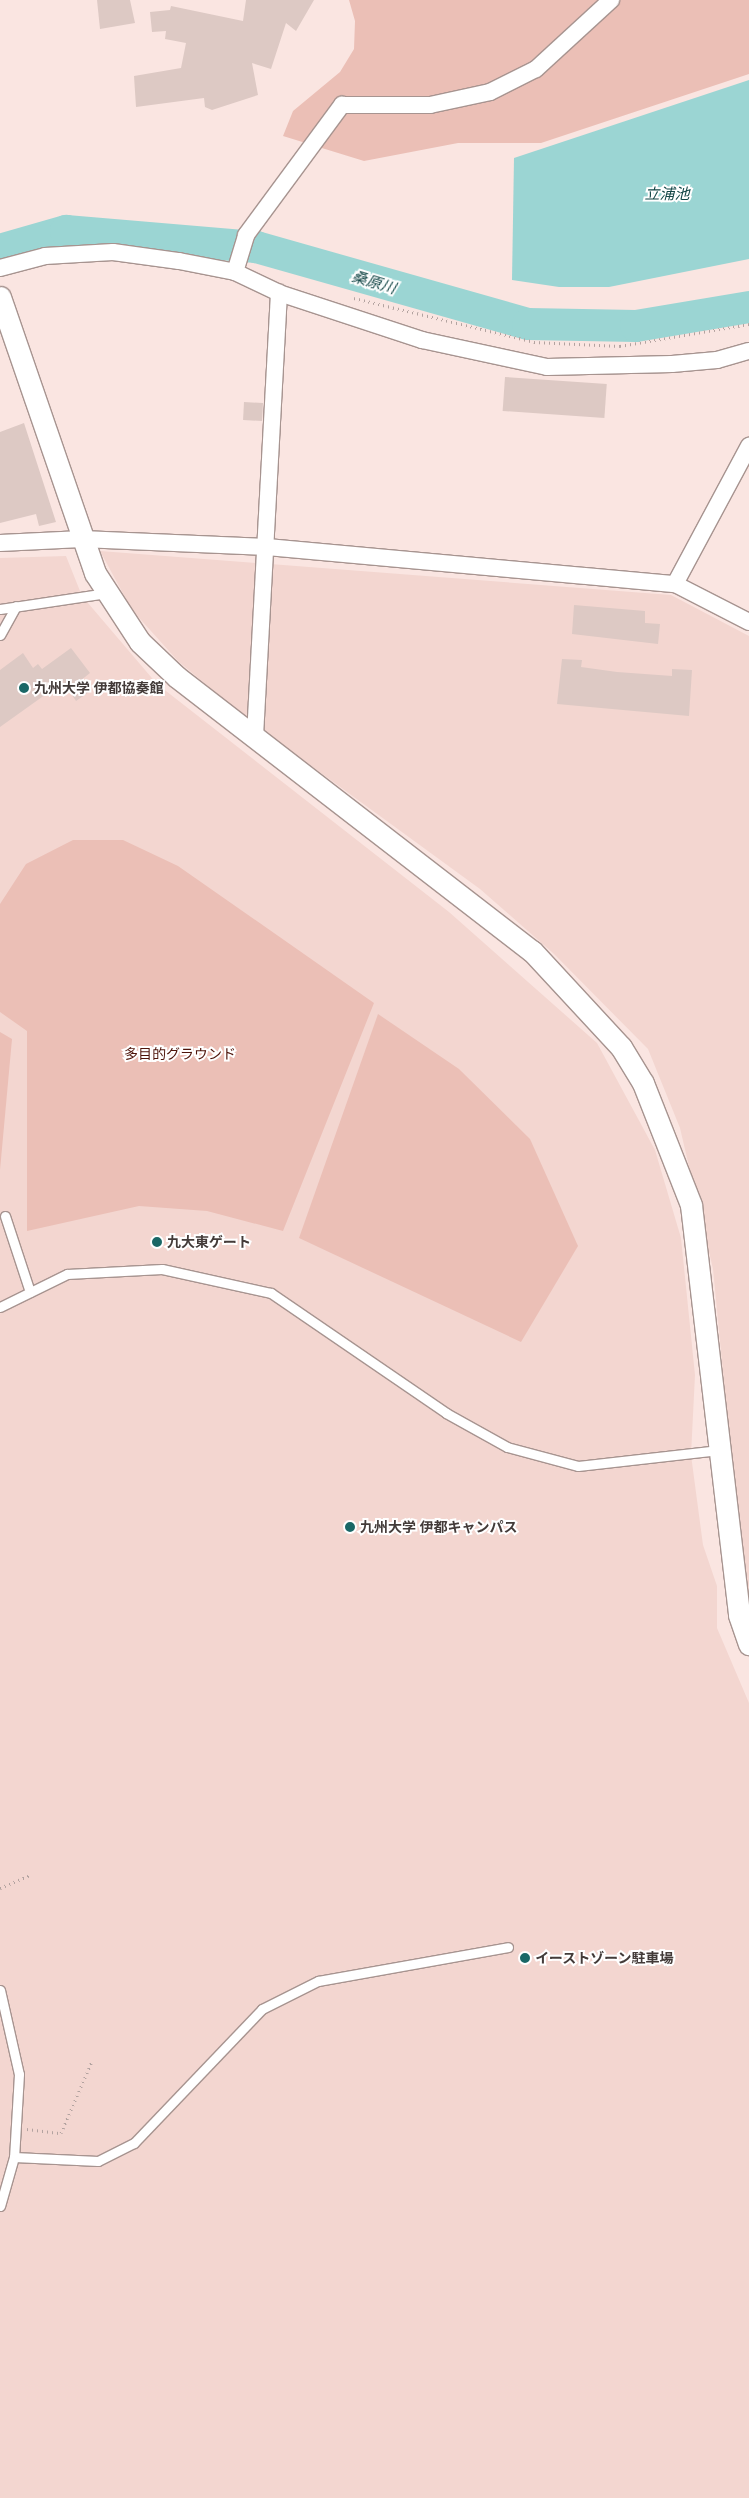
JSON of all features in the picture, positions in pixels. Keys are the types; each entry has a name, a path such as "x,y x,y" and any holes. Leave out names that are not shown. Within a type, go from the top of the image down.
{"street":[{"path":"236,272 246,235 342,105 430,104 490,92 536,69 611,0"},
{"path":"0,268 45,256 114,252 236,272 279,293 422,340 547,367 672,364 717,360 749,351"},
{"path":"255,736 267,547 279,293"},
{"path":"0,297 82,539 107,593 140,642 177,677 532,951 621,1047 643,1083 691,1206 739,1615 749,1644"},
{"path":"675,584 749,446"},
{"path":"0,543 82,539 267,547 675,584 749,622"}],"lane":[{"path":"0,609 107,593"},
{"path":"0,634 16,606"},
{"path":"5,1216 30,1292"},
{"path":"0,1307 67,1274 162,1269 271,1292 446,1413 507,1447 578,1466 719,1450"},
{"path":"14,2157 98,2161 134,2144 262,2010 318,1981 508,1948"},
{"path":"0,1990 19,2074 14,2157 0,2206"}],"path":[{"path":"351,298 534,342 620,346 749,324"},
{"path":"0,1888 31,1875"},
{"path":"16,2128 61,2132 92,2061"}],"shaded area":[{"path":"100,551 671,595 749,636 749,1595 742,1568 713,1269 680,1128 648,1049 553,953 480,889 247,719 178,661 132,610"},
{"name":"九州大学 伊都キャンパス","path":"66,556 82,596 157,684 449,912 597,1043 655,1150 681,1238 695,1375 691,1455 703,1545 717,1586 717,1628 749,1703 749,2498 0,2498 0,558"}],"green space":[{"path":"349,0 749,0 749,74 541,143 458,143 364,161 283,136 293,111 340,72 354,49 355,21"},
{"name":"多目的グラウンド","path":"73,840 123,840 178,866 374,1003 283,1231 207,1211 139,1206 27,1231 27,1031 0,1012 0,904 26,864"},
{"path":"378,1014 459,1069 530,1139 578,1246 521,1342 299,1238"},
{"path":"0,1032 12,1039 0,1170"}],"water":[{"name":"立浦池","path":"749,80 749,259 609,287 559,287 512,280 514,158"}],"building":[{"path":"97,0 130,0 135,23 100,29"},
{"path":"246,0 314,0 296,31 286,23 271,69 252,63 258,95 212,110 205,107 204,98 136,107 134,76 181,68 186,43 165,39 166,31 152,32 150,12 170,10 171,6 243,21"},
{"path":"505,377 607,384 604,418 503,411"},
{"path":"244,402 263,403 262,421 243,420"},
{"path":"24,423 56,522 39,526 36,514 0,523 0,432"},
{"path":"574,605 645,611 645,623 660,624 658,644 572,634"},
{"name":"九州大学 伊都協奏館","path":"71,648 90,673 80,681 89,692 76,701 63,682 0,727 0,670 23,653 33,668 38,664 42,669"},
{"path":"562,659 582,660 581,667 617,672 672,676 672,669 692,670 689,716 557,704"}],"waterway":[{"name":"桑原川","path":"0,250 66,231 256,247 528,324 636,326 749,307"}],"place":[{"name":"九州大学 伊都協奏館","path":"24,688"},
{"name":"九大東ゲート","path":"157,1242"},
{"name":"九州大学 伊都キャンパス","path":"350,1527"},
{"name":"イーストゾーン駐車場","path":"525,1958"}]}
